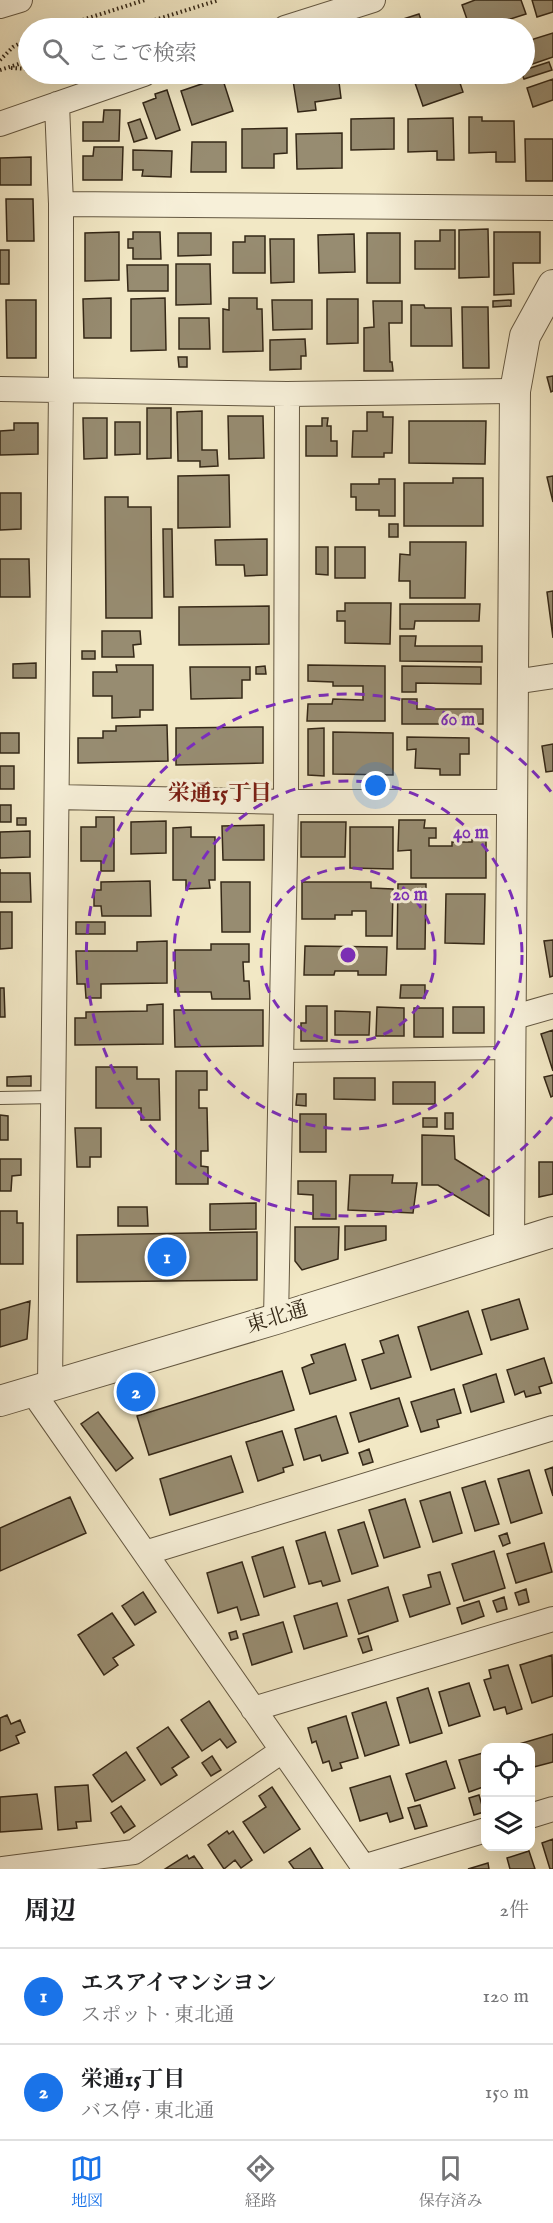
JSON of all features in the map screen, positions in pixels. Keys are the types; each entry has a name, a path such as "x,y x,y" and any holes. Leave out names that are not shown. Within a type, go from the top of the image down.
{"street":[{"path":"0,6 20,0"},
{"path":"316,18 373,0"},
{"path":"0,124 115,84"},
{"path":"57,104 61,204 57,796 52,1097 42,1389 145,1553 364,1868 481,1832"},
{"path":"61,204 553,208"},
{"path":"509,1245 515,391 525,336 553,285"},
{"path":"0,389 287,394 515,391"},
{"path":"276,1319 286,802 287,394"},
{"path":"514,682 553,676"},
{"path":"57,796 286,802 513,802"},
{"path":"511,1018 553,1006"},
{"name":"東北通","path":"0,1401 276,1319 553,1232"},
{"path":"145,1553 553,1428"},
{"path":"253,1709 553,1619"},
{"path":"3,1869 134,1852 282,1751"},
{"path":"535,1815 553,1809"}],"lane":[{"path":"281,1056 510,1053"},
{"path":"0,1098 52,1097"}],"path":[{"path":"89,18 146,0"},
{"path":"161,18 219,0"},
{"path":"0,60 18,44"},
{"path":"0,70 18,64"},
{"path":"7,68 18,69"}],"building":[{"path":"475,0 521,0 526,14 513,18 467,18 462,5"},
{"path":"532,0 553,0 553,12 537,17"},
{"path":"419,14 420,18 406,18"},
{"path":"553,33 553,57 535,63 535,39"},
{"path":"549,62 552,70 535,75 535,66"},
{"path":"553,79 553,100 533,107 527,88"},
{"path":"202,84 224,84 233,111 192,125 181,91"},
{"path":"294,84 339,84 341,98 315,102 316,110 298,112"},
{"path":"415,84 460,84 463,92 423,106"},
{"path":"167,90 180,130 156,139 143,103 156,98 155,94"},
{"path":"104,110 120,110 119,141 83,141 83,122 103,122"},
{"path":"469,117 482,117 482,121 514,121 515,162 496,162 496,152 469,153"},
{"path":"394,118 394,149 351,150 351,119"},
{"path":"453,118 454,160 437,160 437,151 408,152 408,119"},
{"path":"140,119 147,138 134,142 128,123"},
{"path":"287,128 287,153 274,154 274,168 242,168 242,129"},
{"path":"342,133 342,168 297,169 296,134"},
{"path":"525,139 553,139 553,181 526,181"},
{"path":"192,142 226,142 226,172 191,172"},
{"path":"94,147 123,147 122,180 83,180 83,156 93,156"},
{"path":"133,150 172,151 171,177 142,176 143,170 133,170"},
{"path":"31,157 31,185 0,185 0,158"},
{"path":"6,199 33,199 34,241 7,241"},
{"path":"488,229 489,277 459,278 459,230"},
{"path":"440,230 455,230 455,269 415,269 415,241 440,241"},
{"path":"119,232 119,280 85,281 85,233"},
{"path":"133,232 160,232 161,259 133,259 133,248 128,248 128,239 133,239"},
{"path":"494,232 540,232 540,263 513,263 514,294 494,295"},
{"path":"178,233 211,233 211,255 178,256"},
{"path":"367,233 400,233 400,283 367,283"},
{"path":"354,234 355,272 319,273 318,235"},
{"path":"245,236 265,236 265,273 233,273 233,242 245,242"},
{"path":"270,239 294,239 294,282 271,283"},
{"path":"0,250 9,250 9,284 0,284"},
{"path":"176,264 210,264 211,304 176,305"},
{"path":"127,265 168,265 168,291 128,291"},
{"path":"111,298 111,338 84,338 83,299"},
{"path":"165,298 166,350 131,351 131,299"},
{"path":"229,298 257,298 257,309 262,309 263,351 223,352 223,309 229,310"},
{"path":"327,299 358,299 358,343 327,344"},
{"path":"6,300 36,300 36,358 7,358"},
{"path":"272,300 312,300 312,329 273,330"},
{"path":"511,300 511,306 493,307 493,301"},
{"path":"373,301 402,301 402,323 389,323 390,362 392,362 393,371 364,371 364,328 374,327"},
{"path":"411,305 424,305 425,308 451,308 452,346 411,346"},
{"path":"462,307 488,307 489,368 463,368"},
{"path":"179,318 209,318 210,349 179,349"},
{"path":"305,339 306,356 301,356 301,369 270,370 270,340"},
{"path":"178,357 187,357 187,367 179,367"},
{"path":"553,376 553,391 551,392 547,377"},
{"path":"147,408 171,408 171,458 147,459"},
{"path":"202,411 202,450 217,450 218,466 200,467 200,461 178,461 177,412"},
{"path":"367,412 383,412 383,417 393,417 392,453 384,453 384,457 352,457 353,431 367,431"},
{"path":"228,416 263,416 264,458 229,459"},
{"path":"83,418 107,418 107,458 84,459"},
{"path":"322,418 328,418 327,426 331,426 331,441 337,441 337,456 306,456 306,426 322,426"},
{"path":"409,421 486,421 485,464 409,463"},
{"path":"115,422 140,422 140,454 115,455"},
{"path":"14,423 38,423 38,454 0,455 0,431 14,430"},
{"path":"229,475 230,527 178,528 178,476"},
{"path":"553,476 553,502 547,477"},
{"path":"453,478 483,478 483,526 404,526 404,483 453,483"},
{"path":"379,479 395,479 395,516 379,516 379,510 356,510 356,497 351,497 351,484 379,484"},
{"path":"0,493 21,493 21,529 0,530"},
{"path":"105,497 128,497 128,507 151,507 152,618 106,618"},
{"path":"389,524 398,524 398,537 389,537"},
{"path":"163,529 172,529 173,597 164,597"},
{"path":"267,539 267,575 245,576 244,565 216,565 215,540"},
{"path":"410,542 466,542 465,598 410,598 410,581 399,581 400,554 410,555"},
{"path":"316,547 328,547 328,575 316,574"},
{"path":"335,547 365,547 365,578 335,578"},
{"path":"0,559 29,559 30,597 0,597"},
{"path":"553,591 553,638 547,592"},
{"path":"345,603 391,603 390,644 345,643 345,621 337,621 337,611 345,611"},
{"path":"400,604 480,604 479,621 415,621 414,629 400,629"},
{"path":"269,606 269,644 179,645 179,607"},
{"path":"102,631 140,631 141,644 133,645 134,657 102,657"},
{"path":"400,636 416,636 415,646 482,646 482,662 400,661"},
{"path":"82,651 95,651 95,659 82,659"},
{"path":"36,663 36,678 13,678 13,664"},
{"path":"116,665 153,665 153,710 140,710 140,717 112,718 112,696 93,696 93,672 117,672"},
{"path":"308,665 385,666 385,721 307,721 308,704 332,704 333,699 363,700 363,686 333,686 333,682 308,681"},
{"path":"265,666 266,674 256,674 256,667"},
{"path":"402,666 481,667 481,684 416,683 416,692 402,692"},
{"path":"190,667 250,667 250,680 242,680 242,698 191,699"},
{"path":"402,699 417,699 417,709 483,709 483,724 402,724"},
{"path":"167,725 168,761 78,763 78,738 103,738 103,731 116,731 116,726"},
{"path":"263,727 263,763 176,765 176,728"},
{"path":"324,728 324,776 308,775 308,729"},
{"path":"333,732 393,733 393,775 333,774"},
{"path":"0,733 19,733 19,753 0,753"},
{"path":"407,737 469,738 469,754 460,754 460,775 440,775 440,769 415,768 416,749 407,750"},
{"path":"553,744 553,771 546,772 542,746"},
{"path":"0,766 14,766 14,789 0,789"},
{"path":"0,805 11,805 11,822 0,822"},
{"path":"96,817 114,817 114,871 101,871 101,861 81,861 81,827 96,827"},
{"path":"17,818 26,818 26,825 17,825"},
{"path":"399,820 425,820 424,828 436,828 436,838 429,838 429,846 452,846 452,842 472,842 472,838 486,838 486,878 411,878 411,850 398,851"},
{"path":"166,821 166,853 131,854 131,822"},
{"path":"301,822 346,822 345,857 301,857"},
{"path":"264,825 264,860 223,860 222,826"},
{"path":"191,827 191,837 215,837 215,880 209,880 210,888 186,889 186,880 173,880 173,828"},
{"path":"350,827 393,827 393,869 350,868"},
{"path":"30,831 30,857 0,858 0,832"},
{"path":"0,873 30,873 31,902 0,902"},
{"path":"150,881 151,916 102,916 101,906 94,906 94,890 101,890 101,882"},
{"path":"221,882 250,882 250,932 222,932"},
{"path":"302,882 371,882 371,888 393,889 392,936 366,936 366,911 352,911 352,915 335,915 335,919 302,919"},
{"path":"398,884 426,884 425,949 397,949"},
{"path":"446,894 485,894 484,944 445,943"},
{"path":"0,912 12,912 12,948 0,949"},
{"path":"76,922 105,922 105,934 76,934"},
{"path":"553,940 553,976 550,977 544,941"},
{"path":"167,941 167,983 101,984 101,998 86,998 85,984 77,984 76,951 137,951 137,942"},
{"path":"211,944 249,944 249,962 243,962 244,981 249,981 250,999 212,999 211,992 175,992 175,950 211,950"},
{"path":"305,946 387,947 386,975 358,975 358,971 335,971 334,975 304,975"},
{"path":"401,985 425,985 425,998 400,998"},
{"path":"0,988 4,988 5,1017 0,1017"},
{"path":"163,1004 163,1044 75,1045 75,1018 86,1018 86,1012 147,1011 147,1005"},
{"path":"306,1006 327,1006 327,1041 301,1041 301,1023 306,1023"},
{"path":"377,1007 404,1008 404,1036 376,1036"},
{"path":"453,1007 484,1007 484,1033 453,1033"},
{"path":"414,1008 443,1008 443,1037 414,1037"},
{"path":"174,1010 263,1010 263,1046 175,1047"},
{"path":"335,1011 370,1012 369,1035 335,1035"},
{"path":"553,1030 553,1071 541,1034"},
{"path":"96,1067 137,1067 137,1079 159,1079 160,1120 141,1120 141,1108 96,1108"},
{"path":"176,1071 207,1071 207,1090 199,1090 199,1108 207,1108 208,1151 201,1151 201,1166 208,1167 208,1184 176,1184"},
{"path":"553,1075 553,1096 551,1097 544,1077"},
{"path":"31,1076 31,1086 7,1086 7,1077"},
{"path":"334,1078 375,1078 375,1100 334,1099"},
{"path":"393,1082 435,1082 435,1104 393,1104"},
{"path":"297,1094 306,1094 306,1106 296,1105"},
{"path":"445,1113 453,1113 453,1129 445,1129"},
{"path":"300,1114 326,1114 326,1152 300,1152"},
{"path":"0,1115 8,1116 8,1140 0,1140"},
{"path":"423,1118 437,1118 437,1127 423,1127"},
{"path":"75,1128 101,1128 101,1157 90,1157 90,1167 77,1167"},
{"path":"422,1135 454,1136 455,1159 489,1180 489,1216 438,1185 422,1185"},
{"path":"0,1159 21,1159 21,1175 12,1176 11,1191 0,1191"},
{"path":"539,1162 553,1162 553,1194 539,1197"},
{"path":"350,1175 393,1175 392,1183 417,1183 413,1213 348,1210"},
{"path":"298,1181 336,1181 336,1219 313,1219 313,1195 298,1194"},
{"path":"256,1203 256,1229 210,1230 210,1204"},
{"path":"118,1207 147,1207 148,1226 118,1226"},
{"path":"0,1211 17,1211 17,1223 23,1223 23,1264 0,1264"},
{"path":"345,1226 386,1226 386,1240 345,1250"},
{"path":"295,1227 339,1227 338,1259 302,1270 295,1261"},
{"path":"257,1232 257,1280 77,1282 77,1235"},
{"path":"519,1299 528,1329 491,1340 482,1310"},
{"path":"30,1301 27,1339 0,1347 0,1310"},
{"path":"468,1311 482,1354 431,1370 418,1327"},
{"path":"398,1335 411,1377 371,1389 362,1360 384,1353 380,1341"},
{"path":"345,1344 356,1380 310,1394 302,1368 314,1363 311,1355"},
{"path":"544,1358 552,1383 539,1387 541,1393 526,1397 524,1391 515,1395 507,1370"},
{"path":"282,1371 294,1410 149,1455 137,1416"},
{"path":"496,1374 504,1402 471,1412 463,1385"},
{"path":"454,1389 461,1413 437,1420 439,1427 421,1432 411,1402"},
{"path":"399,1398 408,1426 359,1442 350,1413"},
{"path":"98,1412 133,1458 116,1471 81,1424"},
{"path":"336,1416 348,1453 322,1461 320,1455 304,1460 295,1429"},
{"path":"282,1431 293,1465 283,1468 284,1472 258,1481 246,1442"},
{"path":"369,1449 373,1462 363,1465 359,1453"},
{"path":"231,1456 243,1492 170,1515 160,1479"},
{"path":"553,1467 553,1496 545,1470"},
{"path":"529,1470 542,1513 511,1523 498,1479"},
{"path":"485,1481 499,1524 475,1531 462,1488"},
{"path":"450,1492 462,1533 433,1542 420,1501"},
{"path":"70,1497 86,1533 0,1571 0,1528"},
{"path":"405,1499 420,1547 384,1558 369,1510"},
{"path":"364,1522 378,1566 352,1574 338,1530"},
{"path":"325,1532 340,1581 323,1586 321,1581 309,1584 296,1541"},
{"path":"507,1533 510,1543 503,1546 499,1536"},
{"path":"544,1543 552,1572 516,1583 507,1554"},
{"path":"283,1547 295,1587 264,1597 252,1557"},
{"path":"494,1551 505,1588 464,1601 452,1564"},
{"path":"242,1562 259,1615 241,1620 237,1607 218,1613 207,1573"},
{"path":"440,1572 450,1604 410,1617 403,1595 431,1587 428,1575"},
{"path":"388,1587 398,1621 359,1634 348,1600"},
{"path":"526,1589 529,1602 519,1605 515,1593"},
{"path":"143,1592 156,1612 135,1625 122,1606"},
{"path":"504,1597 507,1609 497,1612 493,1601"},
{"path":"479,1601 484,1616 462,1624 457,1608"},
{"path":"337,1603 347,1636 304,1649 294,1616"},
{"path":"112,1613 134,1645 113,1658 118,1665 104,1675 78,1635"},
{"path":"283,1622 292,1652 252,1665 243,1634"},
{"path":"236,1631 238,1638 231,1640 229,1633"},
{"path":"368,1636 372,1650 363,1653 358,1639"},
{"path":"552,1655 553,1696 532,1703 520,1665"},
{"path":"508,1665 522,1709 507,1714 505,1707 494,1710 484,1680 491,1678 489,1670"},
{"path":"469,1683 480,1716 449,1726 439,1692"},
{"path":"428,1688 442,1733 410,1743 397,1698"},
{"path":"209,1701 236,1742 227,1748 220,1739 202,1751 181,1720"},
{"path":"386,1702 399,1745 365,1756 352,1713"},
{"path":"7,1715 11,1724 20,1720 25,1732 16,1736 19,1743 0,1751 0,1718"},
{"path":"346,1716 358,1758 340,1763 342,1768 332,1771 329,1761 323,1763 316,1741 312,1743 308,1728"},
{"path":"168,1727 189,1757 172,1768 177,1775 161,1785 137,1748"},
{"path":"553,1734 553,1762 535,1767 535,1743 522,1743"},
{"path":"126,1752 145,1780 112,1802 93,1775"},
{"path":"481,1753 481,1788 469,1792 459,1760"},
{"path":"212,1756 221,1770 211,1776 202,1763"},
{"path":"446,1761 455,1788 415,1801 406,1774"},
{"path":"390,1776 403,1818 390,1822 387,1813 360,1821 350,1788"},
{"path":"88,1785 91,1821 76,1822 77,1828 58,1830 55,1787"},
{"path":"272,1787 300,1829 264,1853 243,1822 266,1807 259,1796"},
{"path":"37,1794 42,1829 0,1832 0,1797"},
{"path":"479,1795 481,1813 474,1815 469,1798"},
{"path":"420,1805 427,1826 415,1829 408,1808"},
{"path":"121,1806 135,1826 124,1833 111,1813"},
{"path":"227,1831 229,1834 233,1831 252,1860 241,1868 235,1860 224,1869 208,1845"},
{"path":"553,1839 553,1869 550,1869 542,1843"},
{"path":"310,1848 323,1869 294,1869 289,1862"},
{"path":"529,1851 535,1869 510,1869 507,1858"},
{"path":"187,1855 189,1859 194,1856 203,1869 165,1869"},
{"path":"488,1863 489,1869 468,1869"}],"place":[{"name":"エスアイマンシヨン","path":"167,1257"},
{"name":"栄通15丁目","path":"136,1392"}],"district":[{"name":"栄通15丁目","path":"220,794"}]}
